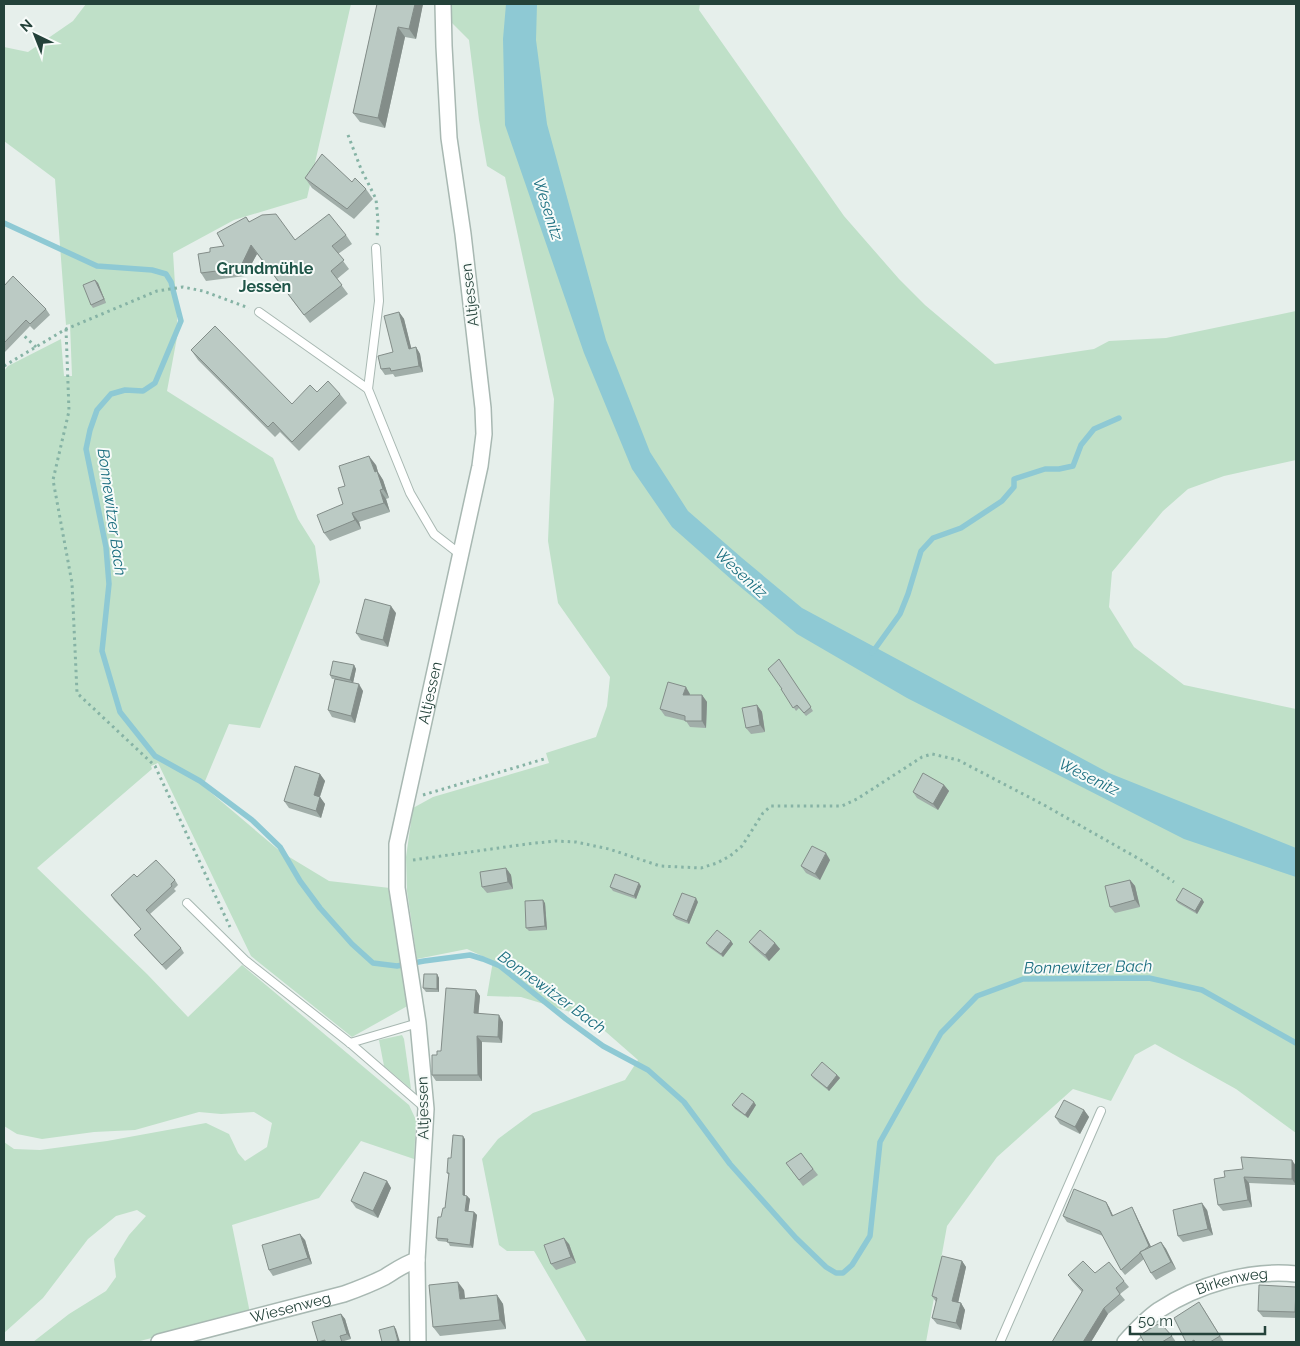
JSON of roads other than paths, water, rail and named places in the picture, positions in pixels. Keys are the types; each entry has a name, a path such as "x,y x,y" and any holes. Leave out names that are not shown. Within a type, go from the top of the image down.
{"street":[{"name":"Altjessen","path":"418,1342 417,1260 426,1109 418,1023 397,888 397,844 480,466 484,434 483,408 465,254 448,138 443,4"},
{"name":"Wiesenweg","path":"159,1342 363,1288 405,1264 417,1260"},
{"name":"Birkenweg","path":"1125,1342 1158,1311 1184,1296 1240,1277 1265,1274 1296,1274"}],"lane":[{"path":"376,248 379,301 368,388 410,493 434,534 461,555"},
{"path":"259,312 368,388"},
{"path":"187,903 246,961 350,1043 426,1109"},
{"path":"350,1043 418,1023"},
{"path":"1000,1342 1101,1111"}],"water":[{"name":"Wesenitz","path":"506,4 537,4 536,40 547,124 606,340 650,452 688,511 802,608 1109,773 1296,848 1296,877 1184,839 907,698 797,634 672,527 632,469 584,353 505,125 503,39"}],"waterway":[{"name":"Bonnewitzer Bach","path":"4,223 97,266 152,270 166,274 171,282 181,321 155,383 143,391 125,390 111,394 97,410 86,449 106,547 109,584 102,651 120,712 155,756 200,781 252,820 280,847 300,881 320,908 352,944 373,963 397,966 470,955 483,959 500,966 603,1046 648,1070 684,1102 730,1164 796,1238 826,1267 836,1273 843,1273 852,1265 870,1236 880,1142 941,1033 977,996 1023,979 1149,978 1202,990 1296,1043"},
{"path":"872,653 900,614 921,551 933,538 961,528 1002,501 1014,487 1014,479 1045,469 1073,466 1081,445 1094,429 1119,418"}],"district":[{"name":"Grundmühle Jessen","path":"265,277"}]}
